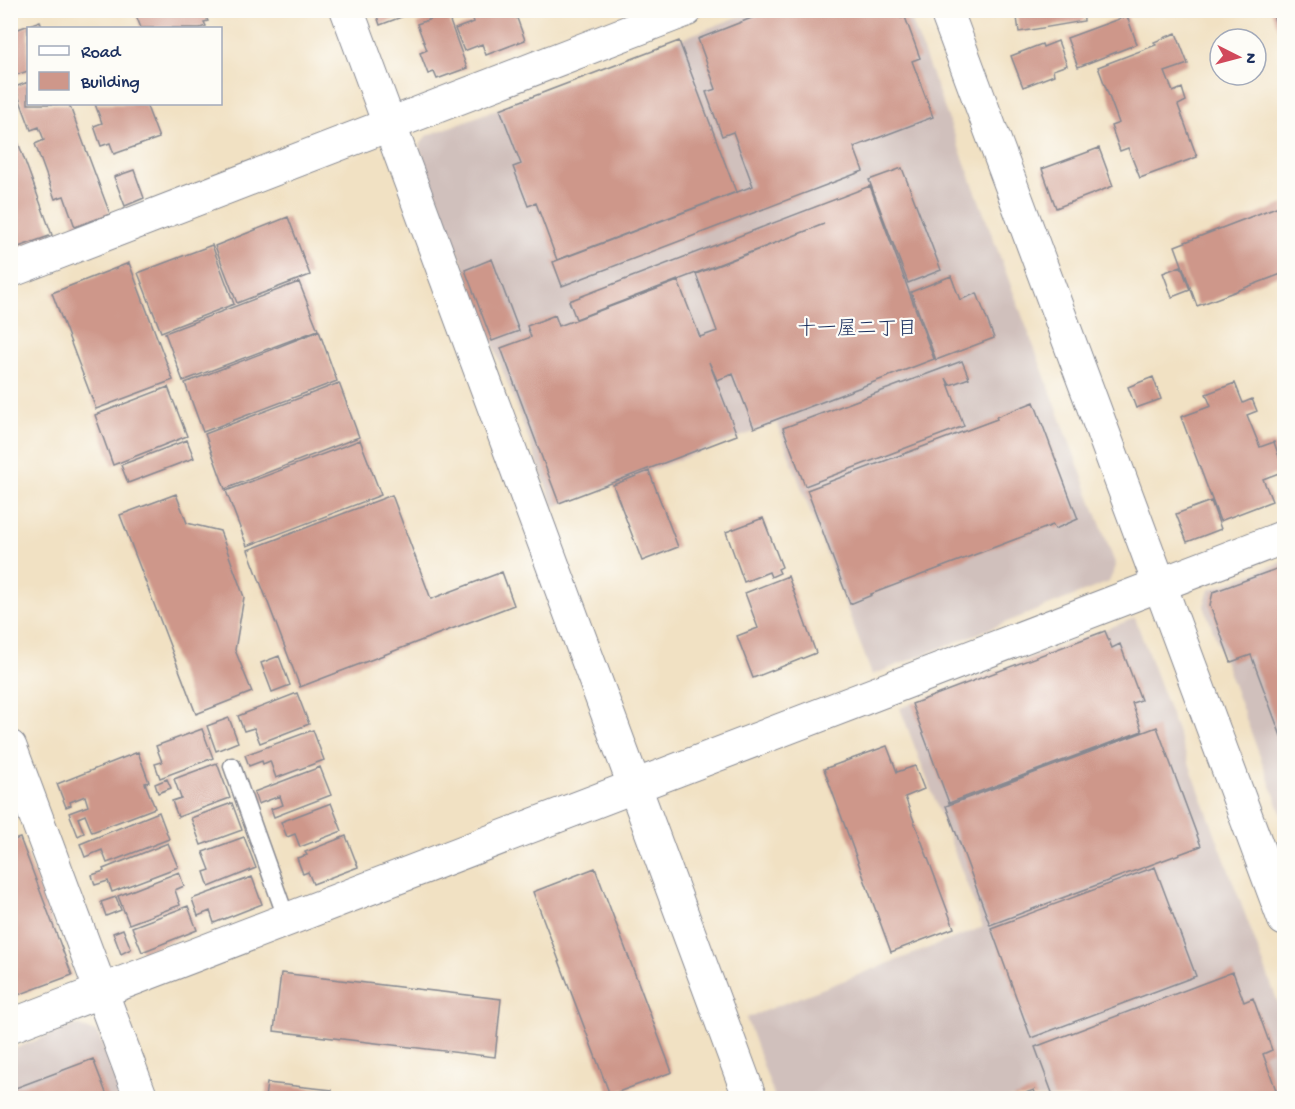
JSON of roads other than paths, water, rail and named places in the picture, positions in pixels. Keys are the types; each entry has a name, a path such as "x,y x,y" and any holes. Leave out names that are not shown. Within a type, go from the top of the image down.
{"street":[{"path":"347,10 750,1098"},
{"path":"10,271 686,10"},
{"path":"946,10 1284,919"},
{"path":"10,1026 1284,537"},
{"path":"10,747 141,1098"}],"lane":[{"path":"232,766 287,920"}],"district":[{"name":"十一屋二丁目","path":"857,327"}]}
